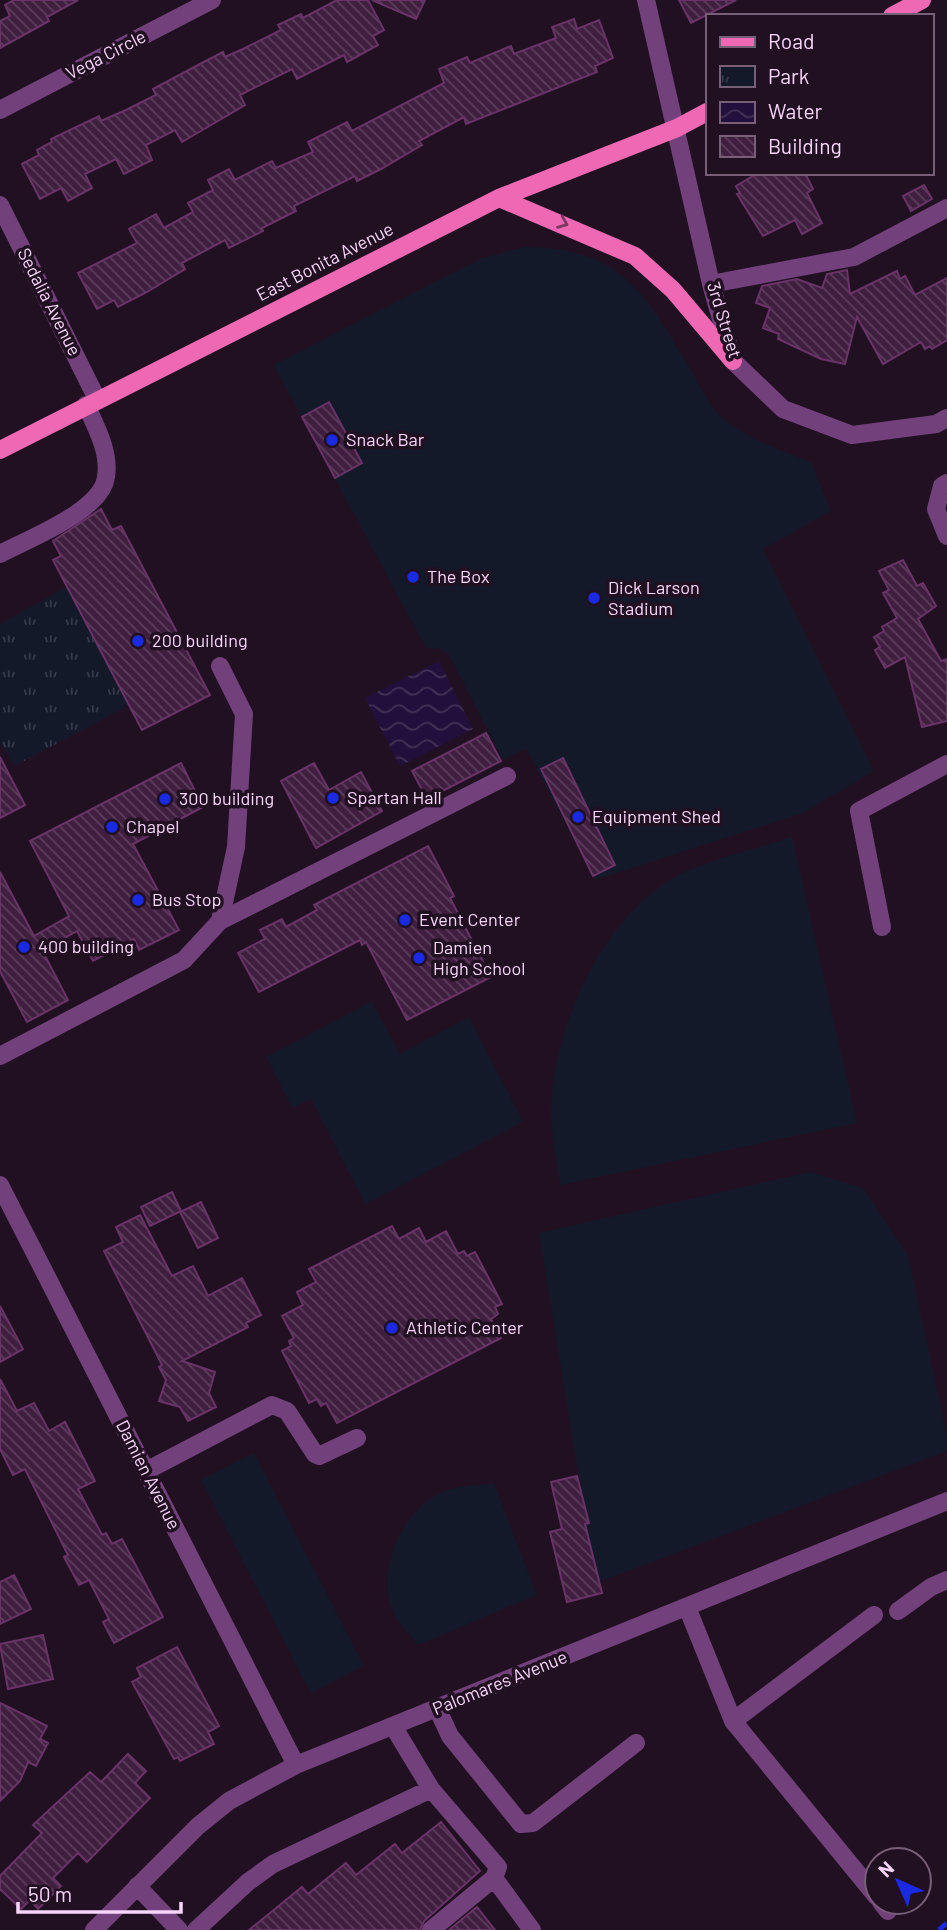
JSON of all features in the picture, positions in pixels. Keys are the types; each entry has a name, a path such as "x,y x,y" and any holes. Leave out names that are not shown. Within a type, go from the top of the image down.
{"main road":[{"path":"896,14 922,0"},
{"name":"East Bonita Avenue","path":"0,450 499,198 677,128 706,113"},
{"path":"499,198 635,256 673,290 733,361"}],"street":[{"name":"Vega Circle","path":"0,110 212,0"},
{"name":"3rd Street","path":"646,0 712,284 733,361 783,409 852,435 936,424 947,418"},
{"name":"Sedalia Avenue","path":"0,205 92,402 104,446 106,478 99,495 74,515 0,554"},
{"path":"712,284 854,257 947,208"},
{"path":"947,483 942,486 936,509 947,536"},
{"path":"220,666 244,714 236,847 220,921"},
{"path":"882,927 859,811 947,764"},
{"path":"0,1056 184,960 220,921 507,776"},
{"name":"Damien Avenue","path":"0,1185 296,1765"},
{"path":"146,1471 272,1405 287,1411 315,1454 319,1455 357,1438"},
{"name":"Palomares Avenue","path":"94,1930 198,1826 229,1801 296,1765 947,1501"},
{"path":"898,1611 931,1587 947,1580"},
{"path":"687,1607 733,1721 863,1880"},
{"path":"733,1721 874,1615"},
{"path":"437,1708 450,1736 521,1824 533,1823 636,1744"},
{"path":"393,1726 430,1789 498,1867 494,1878 431,1930"},
{"path":"196,1930 248,1882 273,1864 430,1789"},
{"path":"494,1878 532,1930"},
{"path":"138,1886 179,1930"}],"green space":[{"name":"Dick Larson Stadium","path":"524,247 557,249 585,255 607,265 626,279 658,316 713,408 722,418 759,441 811,462 831,511 763,549 874,771 803,813 595,880 526,748 503,760 449,655 440,649 426,648 274,365 480,259"},
{"path":"67,587 129,705 15,766 0,743 0,624"},
{"path":"792,837 857,1123 560,1185 551,1120 554,1077 574,1006 590,971 610,938 634,910 661,886 691,869"},
{"path":"372,1002 400,1054 469,1017 523,1122 365,1204 311,1099 292,1108 266,1057"},
{"path":"810,1172 863,1188 908,1256 947,1436 947,1451 596,1583 539,1233"},
{"path":"254,1453 364,1666 311,1693 201,1480"},
{"path":"494,1484 537,1595 418,1645 397,1618 388,1594 390,1562 395,1545 412,1516 436,1495 457,1487"}],"water":[{"path":"439,661 473,729 400,766 365,698"}],"building":[{"path":"14,0 78,0 47,17 49,21 0,48 0,21 10,16 5,5"},
{"path":"337,0 368,0 384,30 373,36 378,45 347,62 344,55 297,79 292,69 240,95 245,105 182,142 175,130 146,145 152,160 124,174 116,159 85,174 92,188 68,201 61,188 40,199 22,164 39,155 37,150 52,142 51,139 99,116 101,121 126,110 156,95 153,89 223,52 225,57 243,49 281,30 278,25 301,14 303,18"},
{"path":"372,0 425,0 416,19"},
{"path":"679,0 736,0 706,14 691,23"},
{"path":"574,19 577,29 599,20 613,58 595,66 597,72 466,124 464,117 419,141 422,145 381,169 357,181 355,176 294,206 296,211 262,228 263,231 229,248 225,240 182,263 185,269 147,292 118,307 114,300 97,309 78,273 137,243 129,229 156,214 164,228 193,212 188,203 213,190 208,180 229,169 235,180 272,161 276,168 313,152 308,142 347,122 352,131 444,83 439,69 467,57 470,63 511,46 514,54 556,38 552,27"},
{"path":"755,175 806,175 813,189 807,193 822,223 802,234 795,220 763,236 737,194 740,193 736,186"},
{"path":"924,185 932,199 911,211 903,196"},
{"path":"847,270 850,294 897,271 900,279 905,276 915,295 947,278 947,340 932,349 930,346 925,349 921,342 883,364 857,317 845,364 821,359 778,339 779,334 763,328 770,308 756,303 762,286 797,279 822,288 827,274"},
{"name":"Snack Bar","path":"329,402 362,463 335,478 302,417"},
{"name":"200 building","path":"101,509 112,530 121,526 210,695 142,730 53,560 61,556 53,541"},
{"path":"903,560 917,586 923,583 936,606 918,619 941,661 947,659 947,721 922,727 905,657 885,668 875,650 880,647 874,637 884,631 882,627 897,618 883,593 889,590 879,571"},
{"path":"486,733 501,761 427,799 412,771"},
{"path":"0,757 25,805 0,818"},
{"name":"Equipment Shed","path":"563,758 615,865 593,876 541,769"},
{"path":"181,763 203,807 133,844 179,930 139,950 134,939 93,961 77,931 42,950 68,1000 27,1022 0,971 0,872 34,936 69,916 30,841"},
{"name":"Spartan Hall","path":"314,763 329,790 361,772 382,811 316,848 281,781"},
{"name":"Event Center","path":"428,846 454,896 450,898 491,977 407,1020 366,942 362,945 360,940 259,992 238,953 265,939 260,930 282,919 286,927 317,910 314,905"},
{"path":"172,1192 181,1211 150,1226 141,1207"},
{"path":"201,1202 218,1238 198,1248 180,1212"},
{"path":"140,1215 172,1276 193,1266 208,1296 242,1278 261,1315 246,1323 248,1327 182,1361 215,1372 209,1393 216,1407 188,1421 180,1407 159,1401 166,1380 159,1367 162,1365 104,1251 123,1242 116,1227"},
{"name":"Athletic Center","path":"392,1226 399,1239 419,1228 426,1242 446,1231 458,1254 464,1251 467,1256 475,1252 502,1304 495,1307 498,1314 491,1319 501,1338 337,1423 326,1403 321,1406 317,1399 309,1403 282,1351 291,1346 289,1341 294,1338 282,1316 303,1305 297,1292 316,1282 309,1269"},
{"path":"0,1306 23,1349 0,1362"},
{"path":"0,1379 17,1411 34,1403 49,1431 65,1422 95,1481 78,1489 102,1535 106,1533 112,1544 122,1539 163,1617 114,1643 103,1622 109,1619 89,1580 79,1585 64,1557 68,1555 25,1469 13,1475 0,1449"},
{"path":"577,1476 589,1523 585,1524 602,1593 567,1602 550,1532 562,1529 551,1482"},
{"path":"14,1575 31,1609 0,1624 0,1582"},
{"path":"43,1635 53,1679 8,1689 0,1644"},
{"path":"177,1647 219,1726 208,1732 214,1744 180,1761 178,1757 174,1759 132,1682 141,1677 137,1668"},
{"path":"0,1703 47,1726 40,1739 48,1743 36,1766 28,1762 20,1781 0,1801"},
{"path":"128,1754 146,1771 135,1783 150,1798 87,1862 78,1853 53,1878 61,1886 38,1909 30,1900 21,1909 0,1889 0,1876 42,1833 33,1825 90,1772 101,1782"},
{"path":"441,1822 480,1871 424,1921 420,1930 249,1930 302,1887 308,1894 346,1863 356,1875 395,1844 402,1853"},
{"path":"477,1907 495,1930 449,1930"}],"railway":[{"path":"939,1930 947,1923"}],"place":[{"name":"Snack Bar","path":"332,440"},
{"name":"The Box","path":"413,577"},
{"name":"Dick Larson Stadium","path":"594,598"},
{"name":"200 building","path":"138,641"},
{"name":"Spartan Hall","path":"333,798"},
{"name":"300 building","path":"165,799"},
{"name":"Equipment Shed","path":"578,817"},
{"name":"Chapel","path":"112,827"},
{"name":"Bus Stop","path":"138,900"},
{"name":"Event Center","path":"405,920"},
{"name":"400 building","path":"24,947"},
{"name":"Damien High School","path":"419,958"},
{"name":"Athletic Center","path":"392,1328"}]}
